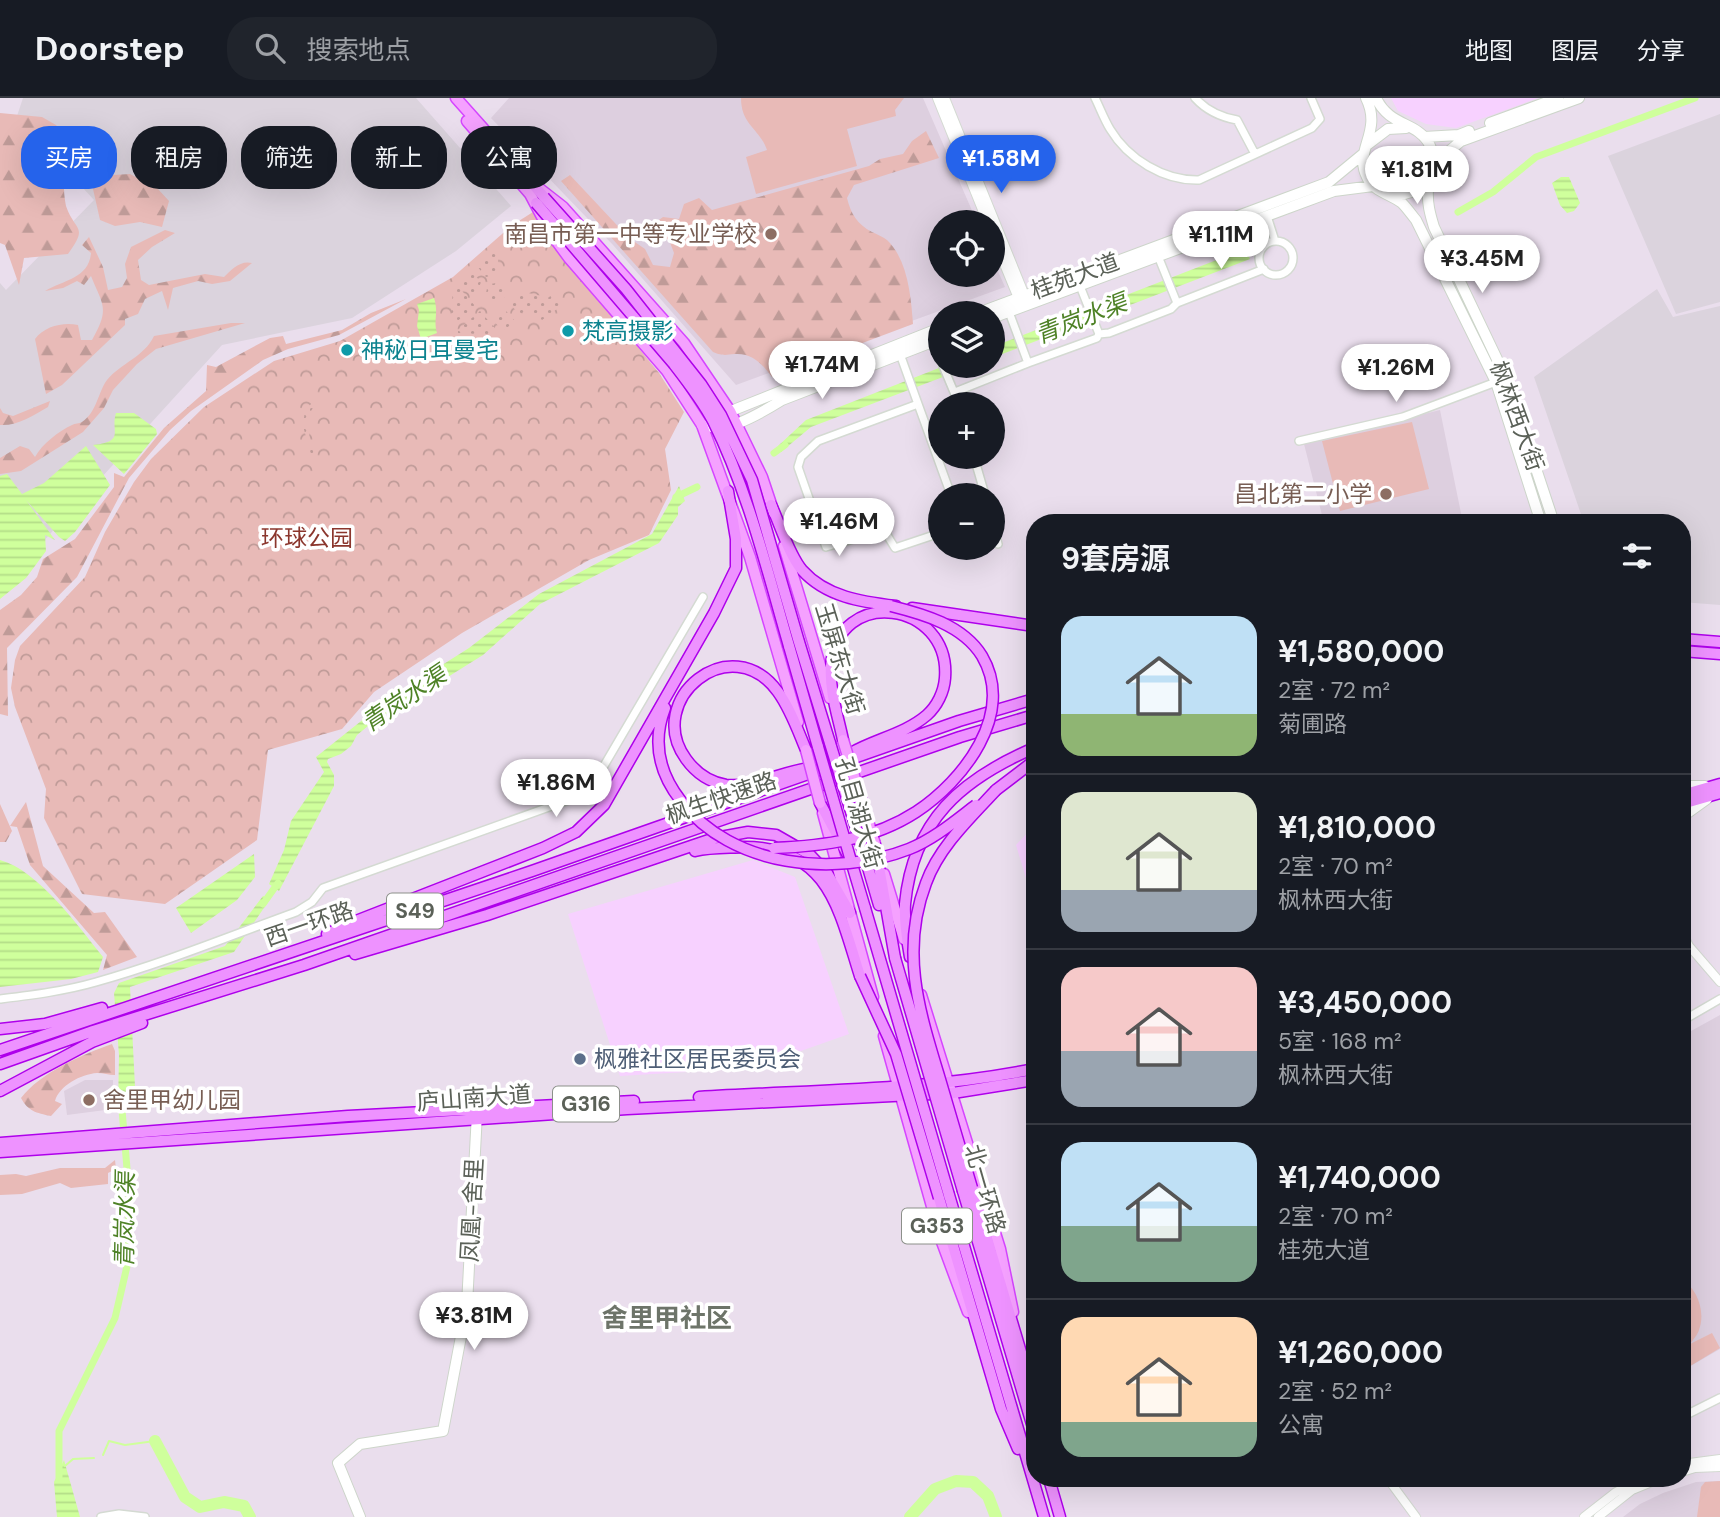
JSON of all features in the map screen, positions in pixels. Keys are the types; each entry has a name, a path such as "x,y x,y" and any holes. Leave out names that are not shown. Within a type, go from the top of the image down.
{"highway":[{"name":"孔目湖大街","path":"533,189 536,198 694,390 712,419 741,485 830,743 895,958"},
{"path":"273,959 356,921 543,848 576,832 604,805 714,613 736,568 736,540 728,491"},
{"path":"771,505 801,569 831,593 859,601 1026,625"},
{"path":"608,874 707,848 774,848 840,842 893,824 938,795 972,757 982,738 989,721 992,696 989,673 981,655 970,642 948,626 930,617 891,606"},
{"path":"806,750 778,691 756,671 736,666 719,667 705,674 690,687 679,704 675,721 680,751 693,769 706,779 726,785 750,783 794,770 828,766 865,745 902,731 927,715 938,701 945,687 946,671 936,639 923,625 909,616 895,611 864,616 849,625 838,639 831,667 843,740"},
{"path":"1691,640 1720,642"},
{"name":"孔目湖大街","path":"794,644 818,747 944,1197 1026,1459"},
{"path":"1691,652 1720,654"},
{"path":"676,680 658,726 657,744 661,765 670,787 690,813 715,833 749,851 788,862 828,864 886,857 911,848 938,833 1026,767"},
{"name":"S49","path":"828,766 1026,702"},
{"name":"枫生快速路","path":"304,965 960,737 1026,717"},
{"path":"910,957 905,905 911,871 927,832 958,792 981,775 1026,752"},
{"name":"西一环路","path":"0,1050 273,959 828,766"},
{"path":"1691,793 1717,789"},
{"path":"1691,800 1717,789"},
{"path":"996,790 943,852 926,881 916,916 912,950 918,1006 968,1189 1025,1366"},
{"path":"820,803 851,861"},
{"path":"278,974 449,926 715,838 748,832 776,835 809,855 827,873 850,913"},
{"path":"875,844 895,958"},
{"path":"774,848 806,864 824,882 837,906 860,976 896,1054 944,1197 987,1363"},
{"name":"北一环路","path":"895,958 968,1189 1026,1402"},
{"name":"西一环路","path":"0,1065 93,1031 304,965"},
{"path":"0,1029 45,1024 213,978"},
{"path":"0,1091 92,1042 221,992"},
{"name":"庐山南大道","path":"899,1091 1026,1070"},
{"name":"庐山南大道","path":"0,1143 138,1137 348,1116 477,1114 899,1091 953,1093 1026,1081"},
{"name":"庐山南大道","path":"0,1152 113,1138"},
{"name":"G353","path":"987,1363 1001,1409 1026,1469"},
{"name":"G353","path":"1034,1487 1044,1517"},
{"name":"孔目湖大街","path":"1035,1487 1039,1500"},
{"path":"1051,1487 1060,1517"}],"main road":[{"path":"447,98 536,198 550,232 569,258 667,371 702,425 750,557 899,1091"},
{"name":"玉屏东大街","path":"456,98 481,126"},
{"path":"1366,98 1373,125 1365,150 1363,169 1373,186"},
{"path":"1376,98 1389,117 1418,131 1424,137 1458,135 1558,98"},
{"path":"1383,192 1398,195 1411,192 1424,184 1432,168 1461,141 1579,98"},
{"path":"1365,150 1388,130 1410,128"},
{"name":"枫林西大街","path":"1424,137 1432,149 1428,200 1434,227 1506,378 1551,514"},
{"name":"桂苑大道","path":"1005,313 1023,301 1329,182 1365,150"},
{"name":"桂苑大道","path":"1005,306 1080,286 1334,191 1373,186"},
{"name":"枫林西大街","path":"1373,186 1402,203 1416,220 1496,382 1538,514"},
{"name":"玉屏东大街","path":"541,189 563,207 684,343 730,411 762,477 949,1081"},
{"path":"702,425 730,411 928,333"},
{"path":"702,425 719,428 760,414 782,400 928,343"},
{"path":"1691,787 1717,789"},
{"path":"1691,810 1717,789"},
{"name":"G353","path":"949,1081 1000,1250 1025,1366"},
{"name":"G353","path":"899,1091 942,1242 987,1363"},
{"name":"凤凰-舍里","path":"360,1517 338,1463 360,1444 443,1431 467,1305 477,1114"}],"street":[{"path":"937,98 982,210"},
{"path":"944,98 1023,301"},
{"path":"1096,98 1111,130 1127,149 1158,173 1182,181 1199,180 1312,128 1320,119 1311,98"},
{"path":"1195,98 1203,107 1225,118 1237,120 1255,154"},
{"path":"1266,216 1275,241"},
{"path":"1275,241 1290,248 1292,264 1279,274 1268,273 1264,269 1259,260 1265,245 1275,241"},
{"path":"1158,256 1176,300"},
{"path":"1005,262 1023,301"},
{"path":"1098,331 1109,332 1171,309 1176,300 1264,269"},
{"path":"953,388 1027,359 1097,338 1098,331 1080,286"},
{"path":"1009,312 1027,359"},
{"path":"901,354 948,483"},
{"path":"948,378 954,392"},
{"path":"1299,441 1403,416 1496,382"},
{"path":"918,404 818,441 801,457 798,467 826,547 884,530 895,548 928,537"},
{"path":"0,999 95,983 296,912 312,902 323,888 588,793 703,597"},
{"path":"1691,948 1720,982"},
{"path":"1691,954 1720,989"},
{"path":"1691,1016 1720,999"},
{"path":"1691,1412 1720,1398"},
{"path":"1691,1463 1720,1459"},
{"path":"1691,1469 1720,1467"},
{"path":"1392,1487 1414,1517"},
{"path":"1584,1517 1626,1487"},
{"path":"1598,1517 1639,1487"},
{"path":"101,1517 119,1514 145,1517"}],"shaded area":[{"path":"23,98 416,98 441,126 351,126 351,189 447,189 447,133 461,149 461,189 496,189 511,206 456,251 352,318 222,345 0,589 0,283 6,290 94,200 84,189 117,189 117,126 26,126 17,116"},
{"name":"南昌市第一中等专业学校","path":"509,98 923,98 972,210 928,210 928,287 1005,287 967,301 928,301 928,315 736,385 613,245 557,187 557,126 499,126 491,118"},
{"path":"1391,98 1538,98 1456,128 1426,124 1398,111"},
{"path":"1720,114 1720,302 1676,314 1608,156"},
{"path":"1657,289 1673,317 1720,306 1720,605 1691,603 1691,514 1581,514 1534,377"},
{"name":"昌北第二小学","path":"1440,410 1461,514 1322,514 1304,444"},
{"path":"1026,834 1026,878 1016,845"},
{"path":"753,860 795,877 849,1034 753,1068 620,1076 568,914"},
{"path":"1720,1015 1720,1349 1691,1366 1691,1031"},
{"name":"舍里甲幼儿园","path":"85,1080 113,1080 113,1109 67,1115 64,1091"},
{"path":"1720,1481 1720,1517 1623,1517 1640,1504 1681,1487 1691,1487 1691,1484"}],"green space":[{"path":"741,98 904,98 895,110 896,116 847,129 857,166 756,194 746,157 767,150 744,115"},
{"path":"0,113 42,117 57,126 21,126 21,189 64,189 66,206 78,229 78,238 68,254 24,258 19,285 5,245 0,243"},
{"path":"926,131 939,158 854,185 847,198 859,222 887,240 900,258 907,279 913,324 772,377 752,357 713,352 561,181 570,175 629,238 645,249 653,265 670,267 674,253 669,240 651,233 652,225 663,217 679,219 684,204 699,198 712,210 869,166 880,159 903,154 912,141"},
{"path":"130,174 131,189 158,189 169,201 162,227 140,222 115,226 100,220 93,189 117,189 117,175"},
{"name":"环球公园","path":"533,212 546,235 659,373 684,412 665,449 671,490 649,535 589,560 462,633 374,692 342,729 268,750 257,840 165,904 82,894 44,818 46,789 15,707 11,688 20,646 85,577 105,532 134,482 151,459 204,407 274,361 340,341 453,277 511,226"},
{"path":"165,230 175,233 152,247 138,260 141,280 149,285 205,274 224,277 240,264 252,263 230,281 212,284 198,281 173,288 168,310 162,291 145,299 138,314 125,319 125,325 62,385 46,394 35,339 49,328 66,324 78,325 81,340 92,340 101,321 103,307 91,276 84,285 77,281 63,288 45,291 86,268 91,253 82,245 89,237 103,267 108,290 122,287 127,278 125,264 131,247"},
{"path":"499,245 498,262 501,270 486,277 476,265"},
{"path":"470,270 481,282 478,290 471,295 458,280"},
{"path":"496,283 503,286 506,293 503,300 496,303 489,300 486,293 489,286"},
{"path":"453,285 457,285 475,306 451,324"},
{"path":"519,291 542,296 520,315 510,304"},
{"path":"553,294 561,306 542,320 530,312"},
{"path":"406,299 339,335 288,349 263,360 191,411 170,430 129,478 77,577 7,648 8,716 0,714 0,610 21,595 37,577 43,559 75,539 114,487 114,473 124,477 164,428 206,391 207,365 216,367 270,338 283,336 286,344 342,330 371,313"},
{"path":"505,310 515,321 503,331 490,317"},
{"path":"480,311 498,335 458,333 458,330"},
{"path":"245,323 156,349 137,364 113,390 104,408 83,432 21,471 0,474 0,458 20,446 29,449 35,457 56,434 87,418 107,380 138,355 154,336"},
{"path":"315,400 317,404 312,409 308,423 316,462 313,461 303,426 305,410"},
{"path":"50,401 48,407 25,420 0,425 0,408 3,413 13,416"},
{"path":"1412,422 1429,489 1340,511 1322,441"},
{"path":"26,802 43,866 94,913 105,912 137,957 103,970 107,955 30,865 17,827 10,826"},
{"path":"0,804 12,831 6,842 0,842"},
{"path":"112,1044 115,1051 115,1075 99,1073 78,1078 61,1090 55,1101 62,1104 51,1116 33,1111 21,1098 50,1073"},
{"path":"115,1160 116,1169 108,1173 108,1184 71,1188 60,1183 22,1194 0,1195 0,1175 26,1176 60,1168 105,1168"},
{"path":"1691,1288 1701,1308 1701,1323 1691,1343"},
{"path":"1712,1333 1720,1348 1691,1366 1691,1344"},
{"path":"1720,1481 1720,1517 1697,1517 1701,1487 1705,1482"}],"water":[{"path":"1561,177 1569,177 1580,203 1574,211 1567,213 1560,205 1552,183"},
{"path":"1245,249 1250,259 1005,353 1005,342"},
{"path":"434,298 437,333 421,339 417,326 417,304"},
{"path":"928,372 928,378 940,378 811,427 781,452 778,446 806,420"},
{"path":"116,413 134,413 156,429 157,434 124,474 93,445 113,438"},
{"path":"86,446 110,485 75,532 65,541 26,500 55,540 45,535 46,551 26,578 0,599 0,476 7,474 22,494 44,483"},
{"path":"679,486 685,501 678,507 678,515 659,543 540,604 483,655 395,710 379,717 357,735 351,746 328,759 334,775 334,786 279,891 269,884 284,850 291,821 324,772 316,757 390,698 469,648 539,594 652,534"},
{"path":"254,854 255,877 237,900 191,933 176,908"},
{"path":"0,860 29,875 57,901 103,957 98,972 71,979 0,987"},
{"path":"263,896 270,899 234,952 130,987 136,1107 118,1108 119,1055 114,993 119,983 225,946"},
{"path":"64,1460 80,1517 57,1517 54,1482"}],"waterway":[{"name":"青岚水渠","path":"1458,212 1493,192 1536,157 1695,98"},
{"name":"青岚水渠","path":"774,453 785,445"},
{"name":"青岚水渠","path":"676,497 697,487"},
{"name":"青岚水渠","path":"263,904 278,883"},
{"name":"青岚水渠","path":"59,1477 59,1431 115,1318 128,1262 129,1192 121,1098"},
{"path":"103,1455 109,1441 125,1445 155,1441"},
{"path":"155,1441 185,1497 200,1507 224,1502 244,1506 250,1517"},
{"path":"65,1466 73,1459 94,1458"},
{"path":"910,1517 935,1489 956,1481 973,1482 988,1496 996,1517"}],"place":[{"name":"南昌市第一中等专业学校","path":"771,234"},
{"name":"梵高摄影","path":"568,331"},
{"name":"神秘日耳曼宅","path":"347,350"},
{"name":"昌北第二小学","path":"1386,494"},
{"name":"枫雅社区居民委员会","path":"580,1059"},
{"name":"舍里甲幼儿园","path":"89,1100"}],"district":[{"name":"舍里甲社区","path":"667,1318"}]}
